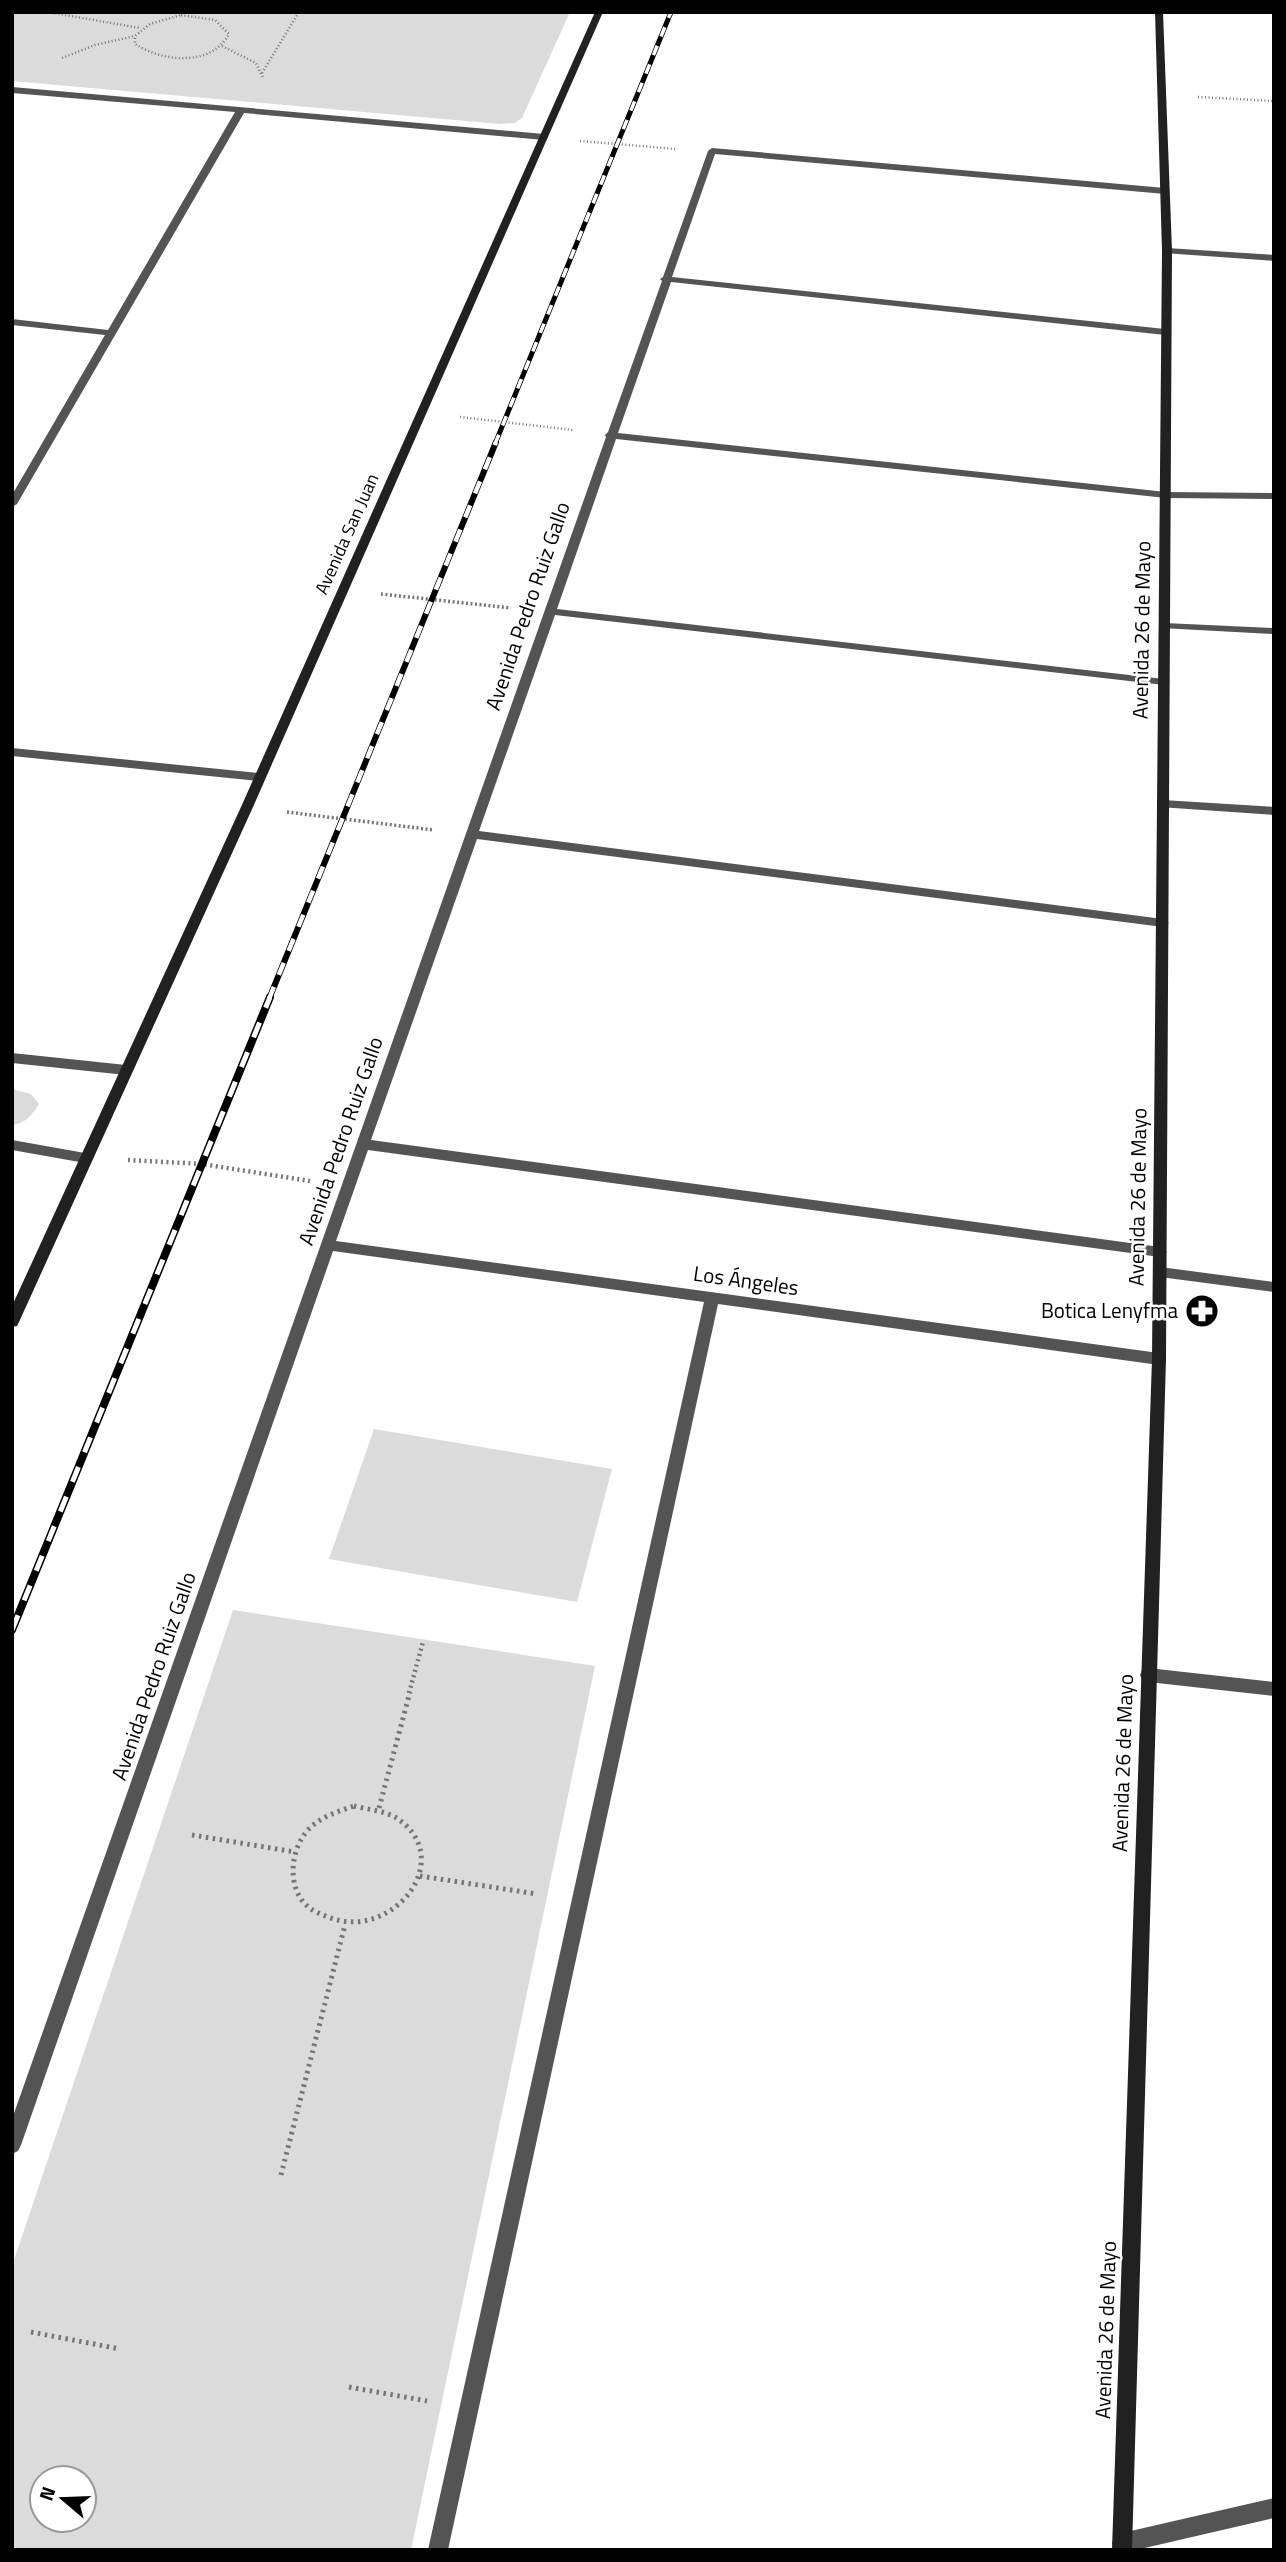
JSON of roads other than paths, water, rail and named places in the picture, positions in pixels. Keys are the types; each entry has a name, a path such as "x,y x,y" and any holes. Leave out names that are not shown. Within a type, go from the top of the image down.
{"street":[{"name":"Avenida San Juan","path":"12,1322 247,807 599,12"},
{"name":"Avenida 26 de Mayo","path":"1122,2546 1159,1359 1167,251 1159,12"},
{"path":"12,90 544,137"},
{"path":"12,504 241,110"},
{"name":"Avenida Pedro Ruiz Gallo","path":"12,2145 610,435 712,151 1165,191"},
{"path":"1167,251 1274,258"},
{"path":"665,279 1165,332"},
{"path":"12,322 112,332"},
{"path":"610,435 1166,495 1274,496"},
{"path":"549,611 1164,682"},
{"path":"1165,626 1274,631"},
{"path":"12,752 258,777"},
{"path":"1163,804 1274,811"},
{"path":"471,834 1163,923"},
{"path":"12,1058 126,1070"},
{"path":"363,1143 1160,1252"},
{"path":"12,1145 85,1158"},
{"name":"Los Ángeles","path":"327,1245 1159,1359"},
{"path":"1160,1272 1274,1287"},
{"path":"438,2550 712,1298"},
{"path":"1148,1675 1274,1689"},
{"path":"1122,2546 1274,2508"}],"railway":[{"path":"495,444 671,12"},
{"path":"269,999 496,442"},
{"path":"12,1630 270,997"}],"place":[{"name":"Botica Lenyfma","path":"1202,1311"}]}
